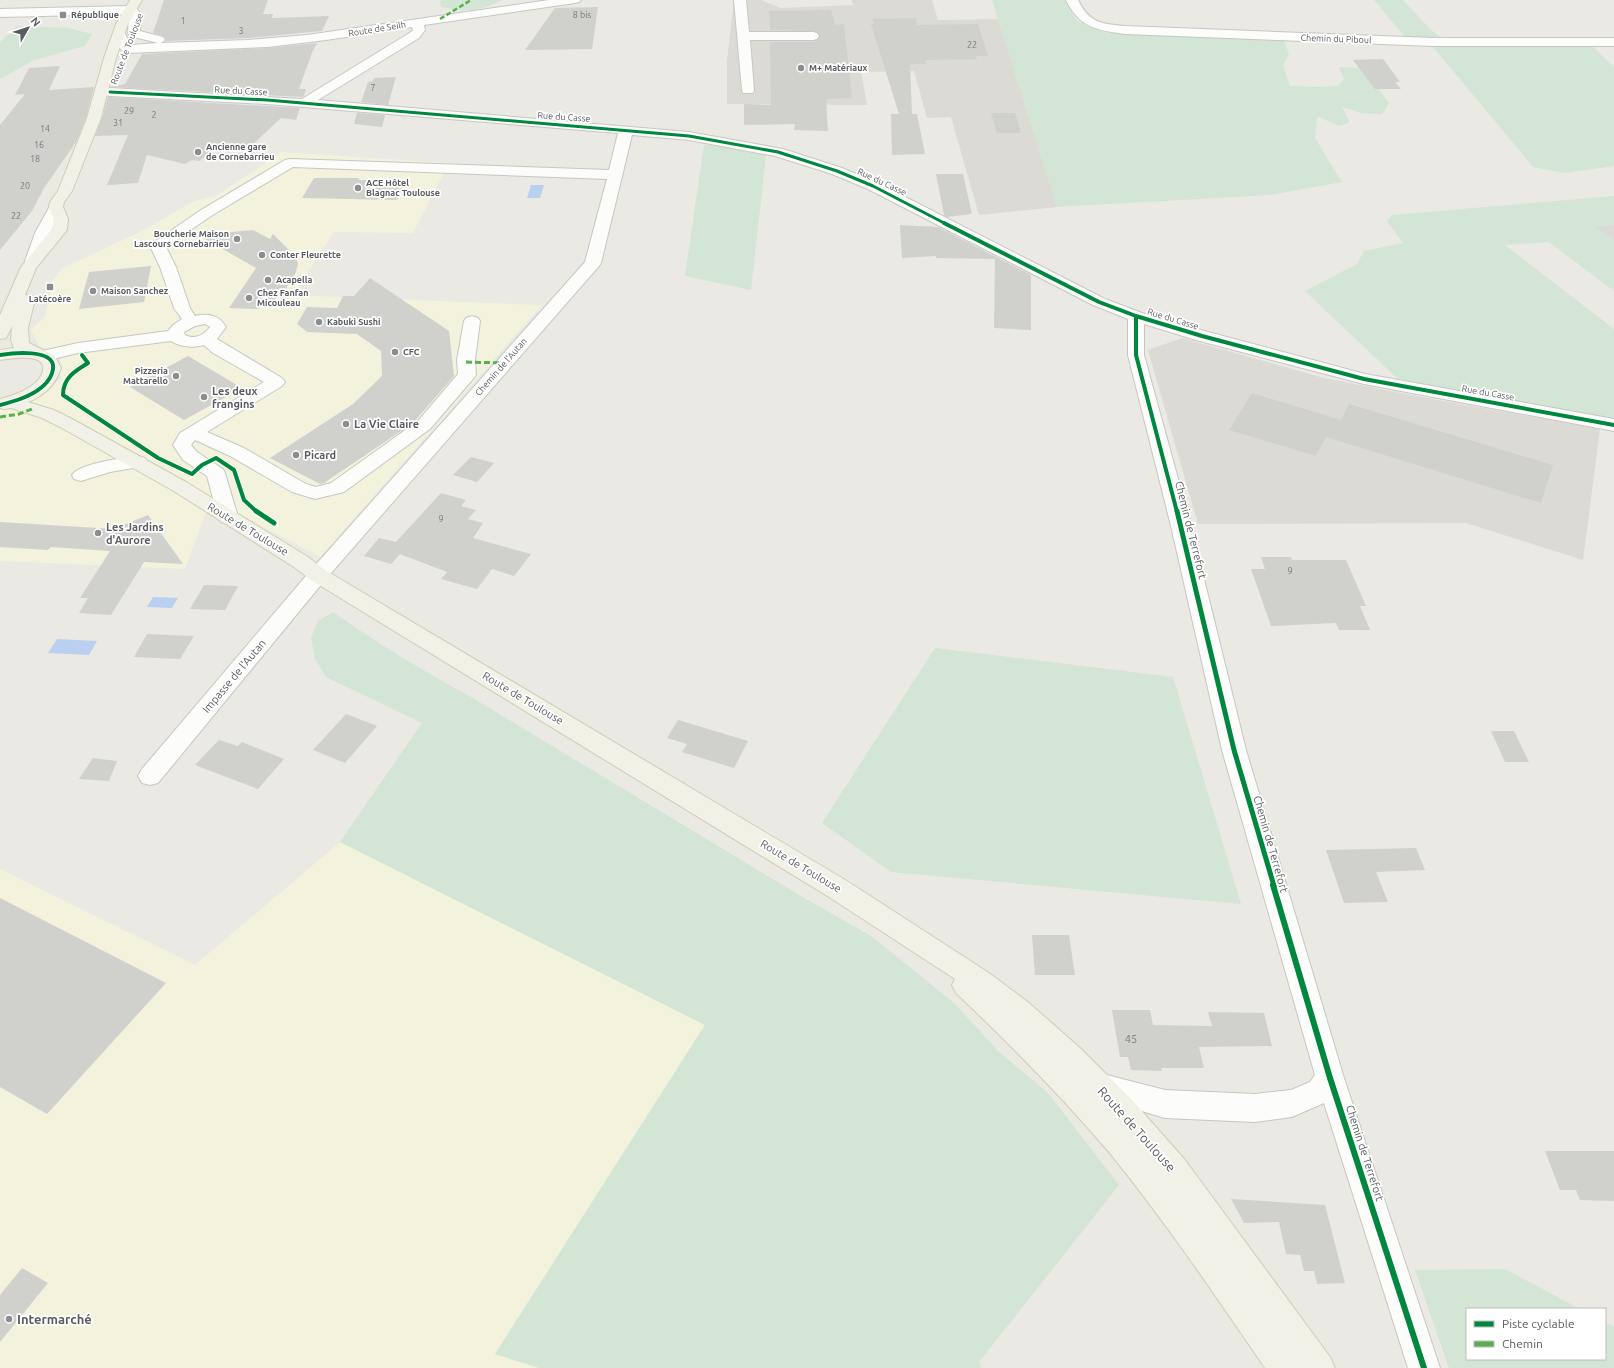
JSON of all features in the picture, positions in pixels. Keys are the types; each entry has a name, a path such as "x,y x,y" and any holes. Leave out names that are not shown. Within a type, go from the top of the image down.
{"main road":[{"name":"Route de Toulouse","path":"94,118 110,92 146,0"},
{"name":"Route de Toulouse","path":"0,334 20,286 33,261 59,230 61,219 56,207 57,202 65,190 94,118 107,70 121,28 133,5"},
{"path":"38,354 21,346 19,338 20,322 27,298 38,273 44,263 72,229 74,220 65,195 65,190"},
{"path":"0,355 21,352 38,354"},
{"name":"Route de Toulouse","path":"38,354 50,361 53,367 48,380 51,399 116,443 138,462"},
{"path":"6,403 24,397 48,380"},
{"name":"Route de Toulouse","path":"6,403 48,414 138,462 301,562 318,575 838,889 980,982 1019,1012 1070,1057 1122,1110 1175,1170 1319,1368"},
{"name":"Route de Toulouse","path":"909,935 973,993 1034,1052 1083,1103 1138,1166 1208,1258 1284,1368"}],"street":[{"name":"Route de Seilh","path":"124,59 177,46 287,42 351,34 575,0"},
{"path":"740,0 748,90"},
{"name":"Chemin du Piboul","path":"1072,0 1078,13 1087,23 1103,28 1124,30 1433,42 1614,42"},
{"path":"0,13 77,12 133,5 135,13 134,33"},
{"path":"77,12 113,18 120,21 124,59"},
{"path":"305,103 415,35 419,30 417,23"},
{"name":"Route de Seilh","path":"134,33 177,46"},
{"path":"743,36 812,36"},
{"name":"Rue du Casse","path":"110,92 305,103 626,130 689,136 778,152 837,171 873,186 903,200 1000,252 1099,302 1136,316 1209,338 1357,377 1614,425"},
{"name":"Chemin de l'Autan","path":"318,575 593,263 626,130"},
{"path":"190,321 182,308 168,267 158,246 206,213 290,163 615,175"},
{"name":"Chemin de Terrefort","path":"1136,316 1136,355 1181,526 1234,750 1330,1078 1424,1368"},
{"path":"206,319 216,323 218,327 216,331 206,339 186,342 178,338 176,335 176,332 181,326 190,321 206,319"},
{"path":"195,433 237,452 298,488 315,493 336,488 424,425 467,375 466,360 472,321"},
{"path":"38,354 176,335"},
{"path":"206,339 219,349 276,382 195,433 186,437 182,445 190,456 216,473 228,517"},
{"path":"48,380 68,362 112,344"},
{"path":"81,475 108,466 138,462"},
{"name":"Impasse de l'Autan","path":"150,776 318,575"},
{"path":"1099,1086 1165,1104 1255,1108 1292,1103 1320,1091 1330,1078"}],"shaded area":[{"path":"502,0 479,9 458,10 441,7 440,1"},
{"path":"734,0 761,0 781,8 853,5 852,0 932,0 938,20 998,19 1057,207 979,215 951,117 927,118 914,71 861,72 867,105 727,104 727,61"},
{"path":"992,0 1067,0 1075,19 1089,27 1107,32 1284,41 1289,54 1283,65 1290,86 1338,86 1344,79 1339,67 1356,68 1380,74 1373,82 1389,103 1382,114 1362,113 1342,107 1350,122 1339,126 1317,116 1315,138 1342,182 1270,195 1057,207"},
{"path":"1374,0 1403,0 1431,30 1442,38 1405,37"},
{"path":"17,26 68,28 92,34 85,46 34,60 0,79 0,42"},
{"path":"1591,45 1614,67 1614,166 1564,173 1533,167 1432,46"},
{"path":"704,145 728,146 766,155 751,290 685,276"},
{"path":"282,152 449,163 413,233 334,232 293,295 542,305 320,557 211,499 185,569 0,561 0,410 33,399 61,379 61,358 39,346 31,330 45,316 52,281 63,268 142,231 194,201 216,196"},
{"path":"1614,196 1614,225 1595,226 1614,241 1614,291 1549,242 1505,245 1614,329 1614,422 1398,379 1305,291 1357,264 1364,251 1403,243 1387,221 1392,215"},
{"path":"1614,225 1614,241 1594,226"},
{"path":"1182,338 1324,378 1600,429 1583,560 1466,523 1198,524 1148,350"},
{"path":"333,612 383,646 471,697 801,896 871,936 954,1003 1000,1053 1048,1093 1119,1185 979,1362 981,1368 539,1368 495,1354 705,1025 340,842 422,723 326,677 315,659 311,638 318,621"},
{"path":"935,648 1173,677 1241,904 891,872 822,823"},
{"path":"340,842 705,1025 495,1354 539,1368 0,1368 0,869 195,965"},
{"path":"1505,1269 1578,1308 1466,1308 1466,1360 1606,1360 1606,1323 1614,1327 1614,1368 1449,1368 1415,1270"}],"water":[{"path":"531,185 544,185 540,198 527,198"},
{"path":"153,597 178,598 172,608 147,607"},
{"path":"57,639 97,641 89,655 48,653"}],"building":[{"path":"164,0 268,0 263,14 273,14 272,18 329,16 322,31 248,38 166,41 163,36 153,33"},
{"path":"598,7 592,49 525,50 555,8"},
{"path":"831,10 835,25 844,24 852,98 826,99 828,131 794,130 795,124 744,125 744,104 771,105 770,42 813,42 820,37 818,32 813,31 770,30 769,11"},
{"path":"916,18 917,25 978,24 988,56 976,56 977,59 925,60 926,64 910,64 912,114 917,114 925,154 892,155 891,114 899,114 871,24 874,24 873,19"},
{"path":"317,43 299,89 306,89 304,96 302,97 110,87 125,84 142,54 268,48"},
{"path":"1383,59 1400,82 1395,82 1401,89 1375,89 1353,60"},
{"path":"60,66 49,90 94,87 86,118 76,142 44,188 32,211 0,250 0,125 25,94 15,95 29,68"},
{"path":"396,77 388,105 361,102 368,82 373,81 374,78"},
{"path":"108,97 300,108 296,120 281,118 248,149 221,146 199,161 192,160 185,164 147,155 138,183 107,185 128,135 95,136"},
{"path":"357,113 385,115 382,127 354,124"},
{"path":"991,113 1015,113 1021,133 997,133"},
{"path":"936,174 963,174 972,214 947,217 944,215"},
{"path":"314,178 407,180 397,200 302,198"},
{"path":"900,225 938,227 1031,275 1031,330 994,328 995,259 936,258 936,256 902,258"},
{"path":"253,230 270,239 273,234 296,257 298,264 296,272 282,295 258,309 229,308 256,268 198,235"},
{"path":"151,266 144,302 79,309 89,272"},
{"path":"370,278 449,331 454,376 413,423 324,483 320,484 270,458 353,404 382,376 381,351 357,334 307,332 297,324 307,307 337,308 343,296 354,296"},
{"path":"188,356 242,388 184,420 130,387"},
{"path":"1252,393 1341,420 1349,404 1553,465 1541,503 1326,437 1316,456 1229,430"},
{"path":"471,457 494,463 477,482 453,475"},
{"path":"441,493 466,500 461,506 476,510 468,519 483,523 473,538 531,554 514,576 492,569 477,589 441,579 447,572 400,554 391,564 364,556 379,538 396,542"},
{"path":"148,515 183,564 144,562 111,615 79,613 88,598 80,598 110,551 51,547 48,550 0,547 0,522 114,529"},
{"path":"1261,557 1291,557 1292,560 1346,560 1366,606 1360,606 1370,630 1339,630 1336,623 1271,626 1251,569 1265,569"},
{"path":"204,585 238,586 225,610 190,609"},
{"path":"147,634 194,636 180,659 134,657"},
{"path":"346,714 377,726 345,763 313,750"},
{"path":"678,720 748,741 734,768 682,752 687,744 667,738"},
{"path":"1491,731 1514,731 1529,762 1505,762"},
{"path":"219,740 238,746 242,742 284,759 258,789 195,765"},
{"path":"93,758 117,761 109,781 79,779"},
{"path":"1416,848 1425,870 1376,872 1388,902 1344,903 1326,850"},
{"path":"0,898 166,983 47,1114 0,1087"},
{"path":"1032,935 1069,935 1075,975 1035,975"},
{"path":"1112,1010 1150,1010 1153,1025 1212,1026 1208,1012 1264,1013 1272,1046 1199,1047 1204,1068 1161,1068 1162,1071 1131,1070 1128,1057 1120,1057"},
{"path":"1545,1151 1614,1151 1614,1201 1580,1200 1576,1190 1560,1190"},
{"path":"1231,1199 1325,1205 1345,1283 1317,1284 1314,1271 1304,1271 1300,1255 1286,1254 1279,1222 1244,1223"},
{"name":"Intermarché","path":"22,1268 48,1283 0,1342 0,1295"}],"marked path":[{"path":"440,19 471,0"},
{"path":"466,362 505,363"},
{"path":"0,417 19,414 32,409"}],"cycle path":[{"path":"110,92 267,100 626,130 689,136 778,152 837,171 873,186 1099,302 1136,316 1202,336 1364,379 1614,425"},
{"path":"1136,316 1136,355 1181,526 1234,750 1330,1078 1424,1368"},
{"path":"0,355 15,353 35,354 44,356 50,360 53,366 52,375 43,387 22,398 0,405"},
{"path":"82,355 88,363 70,375 64,384 63,395 158,458 192,474 202,465 216,458 234,470 244,500 252,509 274,523"}],"place":[{"name":"République","path":"63,15"},
{"name":"M+ Matériaux","path":"801,68"},
{"name":"Ancienne gare de Cornebarrieu","path":"198,152"},
{"name":"ACE Hôtel Blagnac Toulouse","path":"358,188"},
{"name":"Boucherie Maison Lascours Cornebarrieu","path":"237,239"},
{"name":"Conter Fleurette","path":"262,255"},
{"name":"Acapella","path":"268,280"},
{"name":"Latécoère","path":"50,287"},
{"name":"Maison Sanchez","path":"93,291"},
{"name":"Chez Fanfan Micouleau","path":"249,298"},
{"name":"Kabuki Sushi","path":"319,322"},
{"name":"CFC","path":"395,352"},
{"name":"Pizzeria Mattarello","path":"176,376"},
{"name":"Les deux frangins","path":"204,397"},
{"name":"La Vie Claire","path":"346,424"},
{"name":"Picard","path":"296,455"},
{"name":"Les Jardins d'Aurore","path":"98,533"},
{"name":"Intermarché","path":"9,1319"}]}
